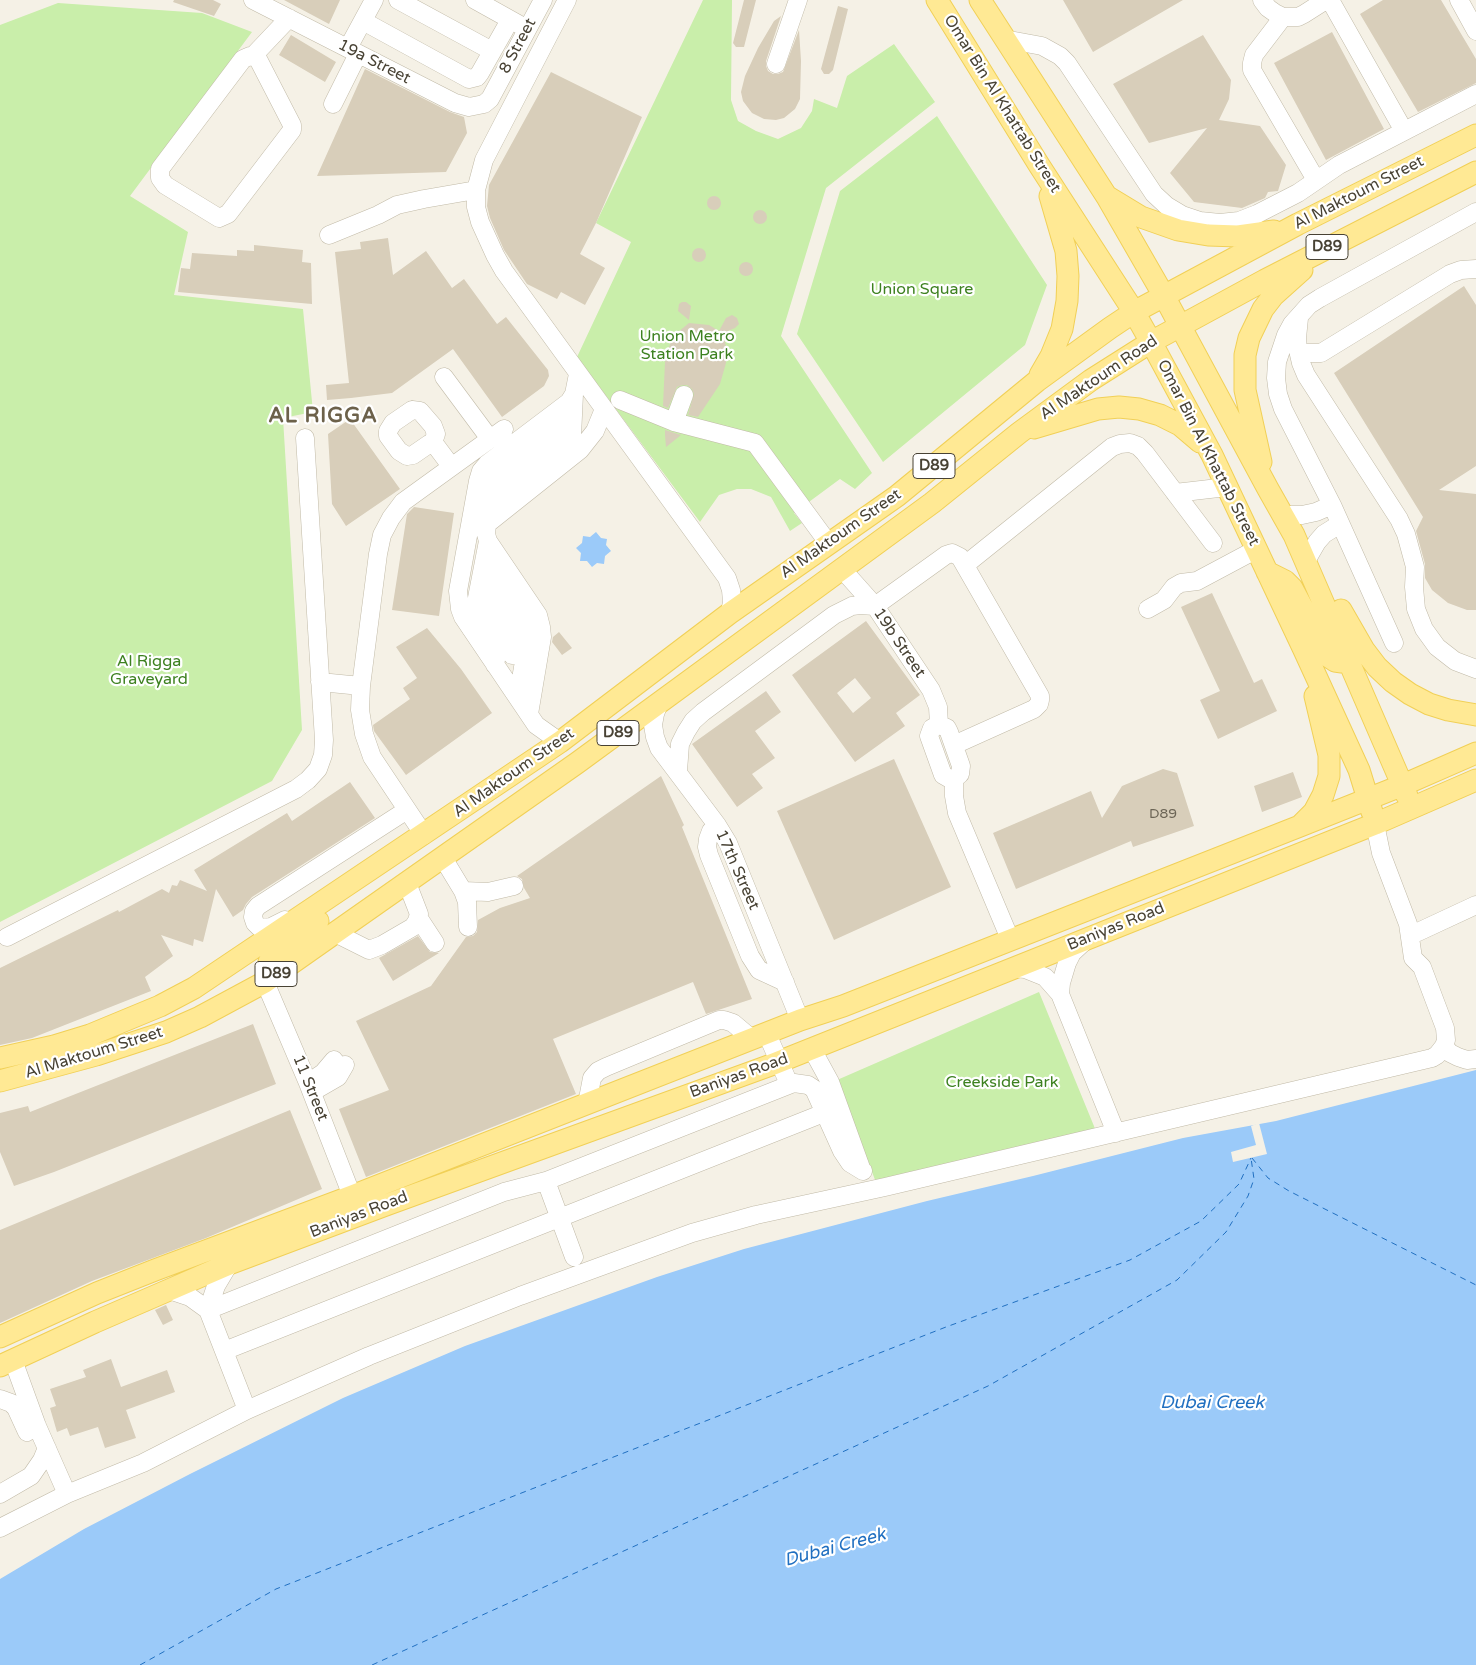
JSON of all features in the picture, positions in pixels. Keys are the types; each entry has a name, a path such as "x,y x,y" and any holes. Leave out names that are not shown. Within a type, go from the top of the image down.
{"main road":[{"name":"Omar Bin Al Khattab Street","path":"937,0 1039,165 1134,312 1212,455 1359,770 1369,798 1375,824"},
{"name":"Omar Bin Al Khattab Street","path":"980,0 990,9 1004,39 1107,197 1164,296 1283,515 1306,561 1412,808"},
{"name":"Al Maktoum Street","path":"1164,296 1298,224 1476,134"},
{"path":"1037,381 1051,356 1062,329 1068,301 1066,251 1039,165"},
{"name":"Al Maktoum Street","path":"1180,326 1330,246 1476,172"},
{"path":"1107,197 1141,217 1178,230 1208,235 1246,235 1269,232 1298,224"},
{"path":"1268,490 1244,390 1245,355 1249,338 1263,309 1273,296 1330,246"},
{"name":"D89","path":"1134,312 1164,296"},
{"name":"Al Maktoum Street","path":"0,1058 54,1046 90,1035 160,1006 194,988 234,962 317,904 424,835 560,742 730,613 903,491 1037,381 1134,312"},
{"name":"Al Maktoum Road","path":"1019,433 1091,380 1180,326"},
{"path":"1019,433 1098,409 1118,407 1139,409 1160,415 1180,425 1197,438 1212,455"},
{"name":"Al Maktoum Street","path":"0,1081 96,1055 166,1032 200,1017 265,982 577,763 932,503 1019,433"},
{"path":"1306,561 1326,580 1364,650 1377,667 1393,682 1429,704 1448,710 1476,715"},
{"path":"1267,572 1285,581 1292,588 1329,657 1335,661 1349,660"},
{"path":"1300,826 1314,812 1324,795 1329,776 1329,755 1304,650"},
{"path":"560,742 577,763"},
{"name":"Baniyas Road","path":"800,1020 843,1006 1300,826 1476,753"},
{"name":"Baniyas Road","path":"0,1336 96,1293 587,1104 772,1053 812,1049 1375,824 1476,780"},
{"path":"265,982 269,962 282,947 386,874 405,858 424,835"},
{"path":"812,1049 814,1035 824,1024 952,975 968,965 982,951"},
{"path":"772,1053 796,1044 802,1038 803,1031 800,1020"},
{"name":"Baniyas Road","path":"6,1363 229,1264 569,1139 600,1120 772,1053"}],"street":[{"name":"19a Street","path":"254,0 462,106 469,108 484,104 494,92"},
{"path":"333,104 363,21 374,0"},
{"path":"398,0 492,51"},
{"path":"475,0 527,29"},
{"name":"8 Street","path":"494,92 543,0"},
{"path":"567,0 490,146 479,175 476,190 476,206 480,222 495,255 578,374 727,578 731,590 732,602 730,613"},
{"path":"776,64 798,0"},
{"path":"1262,0 1268,8 1283,17 1298,17 1328,0 1404,131"},
{"path":"1459,0 1476,31"},
{"path":"1283,17 1254,55 1252,70 1316,180"},
{"path":"253,56 259,61 292,125 292,130 228,214 219,218 165,185 160,178 160,169 243,59 253,56 289,18"},
{"path":"363,21 469,79 477,76 510,20"},
{"path":"1004,39 1042,46 1060,56 1067,63 1154,194 1167,206 1182,215 1200,222 1220,223 1239,221 1278,204 1339,165 1476,94"},
{"path":"329,235 378,216 397,206 424,199 476,190"},
{"path":"1394,643 1332,506 1283,409 1278,394 1277,362 1281,346 1292,324 1300,314 1320,298 1476,212"},
{"path":"1298,350 1305,353 1321,353 1450,274 1461,270 1476,269"},
{"path":"1300,314 1297,332 1298,350 1306,375 1399,519 1406,534 1415,567 1416,609 1424,629 1437,647 1454,661 1476,669"},
{"path":"571,457 574,394 578,374"},
{"path":"444,376 490,440"},
{"path":"560,742 536,725 471,630 463,617 458,600 458,591 479,476 484,467 560,411 574,394"},
{"path":"674,422 684,395"},
{"path":"620,400 674,422 755,443 829,544"},
{"path":"467,541 487,533 502,512 571,457 588,441 595,431 604,409"},
{"path":"556,469 560,411"},
{"path":"538,483 544,422"},
{"path":"424,835 372,757 364,734 360,710 361,686 378,554 382,535 391,518 403,502 504,429"},
{"path":"519,498 528,434"},
{"path":"7,938 296,788 308,780 318,769 323,755 324,740 305,438"},
{"path":"433,442 451,466"},
{"path":"965,565 1112,447 1130,443 1138,446 1145,453 1214,543"},
{"path":"502,512 511,447"},
{"path":"471,630 487,533 495,458"},
{"path":"1175,493 1227,487"},
{"path":"1283,515 1302,515 1332,506"},
{"path":"1306,561 1324,534 1340,524"},
{"path":"487,533 500,562 538,615 541,627 542,637 529,714"},
{"path":"1148,609 1164,600 1172,600 1187,593 1197,581 1257,549"},
{"path":"678,771 680,744 689,726 703,712 838,612 860,605 875,606 949,553 956,553 965,565 1040,696 1039,704 1034,709 954,745"},
{"path":"484,648 500,562"},
{"name":"19b Street","path":"842,569 875,606 931,690 938,707 940,725 947,728 961,770 958,777 954,779 954,796 958,813 1010,940"},
{"path":"495,665 511,577"},
{"path":"507,683 528,601"},
{"path":"518,697 528,601"},
{"path":"320,682 361,686"},
{"name":"17th Street","path":"659,703 654,720 655,737 659,748 717,824 733,854 800,1020"},
{"path":"940,725 932,728 929,736 943,776 954,779"},
{"path":"317,904 265,928 259,927 253,917 254,911 258,906 407,810"},
{"path":"0,1528 66,1494 143,1463 247,1410 412,1338 621,1258 692,1233 735,1220 885,1187 1432,1058 1444,1046 1446,1040 1445,1028 1422,967 1413,958 1405,917 1381,852 1375,824"},
{"path":"443,858 463,891 467,902 468,927"},
{"path":"335,933 369,950 373,950 413,927 419,914 407,883"},
{"path":"463,891 488,892 514,886"},
{"path":"1418,932 1476,905"},
{"path":"418,917 435,943"},
{"path":"1405,917 1418,932 1424,955 1422,967"},
{"path":"1060,994 1067,962 1087,938"},
{"path":"1014,968 1041,974 1054,984 1060,994 1116,1133"},
{"name":"11 Street","path":"265,982 310,1088 352,1196"},
{"path":"587,1104 592,1078 598,1071 606,1066 719,1020 733,1023 772,1053"},
{"path":"1444,1046 1450,1053 1458,1057 1467,1060 1476,1059"},
{"path":"812,1049 825,1070 832,1110 847,1148 850,1163 863,1170 872,1182 885,1187"},
{"path":"310,1088 323,1073 339,1063"},
{"path":"208,1310 504,1192 546,1181 794,1083 801,1083 814,1089 832,1110"},
{"path":"224,1351 832,1110"},
{"path":"546,1181 574,1257"},
{"path":"208,1310 216,1286 229,1264"},
{"path":"169,1290 190,1297 208,1310 247,1410"},
{"path":"6,1363 66,1494"},
{"path":"0,1399 11,1403 16,1408 27,1432"},
{"path":"0,1494 32,1476 42,1460 46,1448"}],"green space":[{"name":"Union Metro Station Park","path":"703,0 732,0 731,100 738,121 756,131 778,139 801,128 812,111 814,99 837,108 847,76 894,44 935,102 826,188 781,336 872,473 855,489 840,479 794,513 802,523 790,531 771,497 751,489 737,489 719,495 700,522 577,357 631,242 596,223"},
{"name":"Al Rigga Graveyard","path":"58,3 202,13 252,32 130,196 188,232 174,295 303,309 313,412 283,418 302,730 272,781 0,922 0,25"},
{"name":"Union Square","path":"937,116 1047,285 1025,345 883,462 797,334 840,191"},
{"name":"Creekside Park","path":"1039,992 1096,1131 877,1185 837,1080"}],"water":[{"path":"596,532 601,538 607,539 606,545 611,551 605,556 604,564 597,563 592,567 587,561 580,561 581,553 576,548 582,543 583,536 590,537"},
{"name":"Dubai Creek","path":"1476,1070 1476,1665 0,1665 0,1579 84,1529 190,1474 343,1398 465,1346 657,1277 744,1249 927,1201 1183,1138 1276,1121"}],"pier":[{"path":"1259,1123 1267,1154 1233,1162 1231,1152 1256,1145 1251,1126"}],"building":[{"path":"174,0 213,0 221,4 214,16 173,2"},
{"path":"284,0 340,0 329,24"},
{"path":"744,0 756,0 744,47 736,47 733,43"},
{"path":"1063,0 1183,0 1093,52"},
{"path":"1383,0 1441,0 1476,59 1476,83 1418,112 1360,14"},
{"path":"838,6 848,9 833,70 829,74 824,74 821,69"},
{"path":"781,16 766,66 768,71 773,74 783,72 799,30 801,61 800,99 795,109 784,118 776,120 764,119 752,113 743,101 741,92 745,76 758,48 774,21"},
{"path":"1332,32 1384,129 1326,160 1274,63"},
{"path":"291,35 336,62 325,82 279,55"},
{"path":"1203,35 1231,80 1229,99 1219,120 1260,126 1286,165 1278,191 1268,192 1265,198 1242,208 1194,202 1170,173 1207,128 1149,143 1113,84"},
{"path":"365,69 450,112 464,117 467,133 446,172 317,176"},
{"path":"551,72 642,117 596,223 580,254 605,268 585,305 561,292 557,299 527,284 504,250 490,218 487,206 489,185"},
{"path":"714,196 719,198 721,203 719,208 714,210 709,208 707,203 709,198"},
{"path":"760,210 765,212 767,217 765,222 760,224 755,222 753,217 755,212"},
{"path":"388,238 393,275 426,251 452,288 464,279 497,324 506,317 548,370 549,376 544,386 502,417 453,349 392,393 327,400 326,385 349,383 335,252 361,249 360,242"},
{"path":"254,245 303,250 302,262 311,263 312,304 178,292 181,268 190,269 192,253 237,256 237,250 254,251"},
{"path":"699,248 704,250 706,255 704,260 699,262 694,260 692,255 694,250"},
{"path":"746,262 751,264 753,269 751,274 746,276 741,274 739,269 741,264"},
{"path":"1464,286 1476,305 1476,466 1439,490 1476,494 1476,610 1467,610 1448,603 1432,590 1425,578 1425,564 1416,531 1423,517 1334,373"},
{"path":"686,302 691,306 689,320 678,311 679,304"},
{"path":"732,315 737,318 739,324 735,328 723,333 727,351 726,363 720,384 698,417 688,415 694,394 687,385 677,387 668,408 663,406 665,362 672,337 689,323 709,325 719,331 726,318"},
{"path":"350,419 400,489 346,526 332,504 328,434"},
{"path":"665,430 681,435 666,447 665,435"},
{"path":"414,507 454,513 439,616 392,610 407,514"},
{"path":"1212,593 1254,683 1262,679 1277,711 1218,739 1200,700 1220,691 1181,607"},
{"path":"866,621 920,695 896,713 905,726 855,762 792,675","holes":["855,678 871,698 853,713 837,693"]},
{"path":"427,628 461,669 492,713 406,775 374,731 373,725 410,699 403,688 417,678 396,647"},
{"path":"559,632 572,648 562,655 552,642 553,637"},
{"path":"766,691 781,712 755,731 775,758 752,774 763,788 737,807 692,744"},
{"path":"894,759 951,887 834,940 777,811"},
{"path":"1163,769 1177,773 1194,826 1133,847 1131,841 1016,889 993,833 1091,791 1102,818 1122,786"},
{"path":"1293,772 1302,797 1262,812 1254,786"},
{"path":"661,776 684,825 682,827 752,999 706,1014 693,982 553,1039 576,1094 366,1177 339,1109 389,1090 356,1021 431,986 466,937 473,936 477,932 478,920 500,908 530,898 524,888 522,879 517,876"},
{"path":"350,782 375,818 252,897 243,910 233,917 216,889 203,942 194,939 193,946 161,935 173,956 145,977 151,991 32,1038 0,1045 0,968 118,910 119,912 162,889 169,893 172,885 177,886 180,880 207,891 194,870 287,813 292,821"},
{"path":"418,936 430,952 439,953 393,981 379,958"},
{"path":"253,1024 276,1084 14,1186 0,1152 0,1113 28,1106 30,1112"},
{"path":"290,1110 322,1189 206,1238 92,1281 0,1323 0,1230"},
{"path":"166,1305 173,1320 163,1325 155,1310"},
{"path":"111,1359 121,1387 167,1370 175,1392 126,1410 136,1438 105,1448 98,1427 70,1436 67,1428 57,1432 50,1408 56,1406 50,1389 86,1377 83,1370"}],"ferry route":[{"path":"140,1665 276,1589 946,1327 1130,1260 1201,1221 1239,1184 1251,1158"},
{"path":"372,1665 988,1386 1177,1280 1226,1232 1248,1196 1254,1179 1251,1158"},
{"path":"1252,1158 1268,1178 1289,1191 1476,1285"}],"district":[{"name":"AL RIGGA","path":"323,416"}]}
